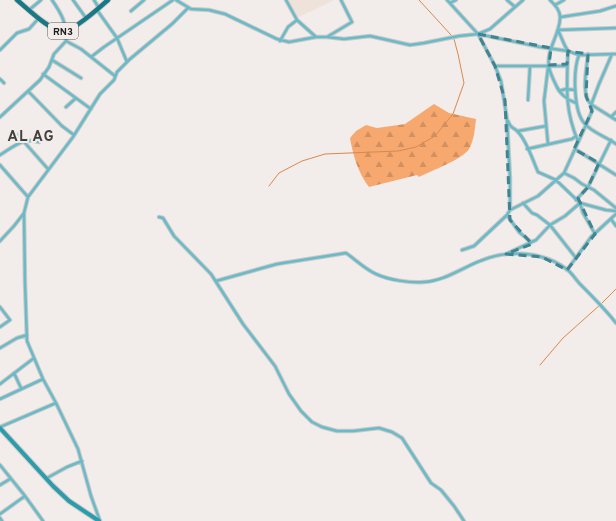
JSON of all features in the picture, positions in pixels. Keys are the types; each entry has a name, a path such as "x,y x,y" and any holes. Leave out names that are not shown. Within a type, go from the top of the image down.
{"highway":[{"name":"RN3","path":"17,0 57,30 66,31 86,18 108,0"}],"main road":[{"path":"0,428 46,479 69,501 99,521"}],"street":[{"path":"29,10 36,2 41,0"},
{"path":"0,117 28,91 43,74 54,54 66,41 65,23 52,0"},
{"path":"73,0 86,18"},
{"path":"94,0 98,9 117,38 127,62"},
{"path":"131,11 144,0"},
{"path":"91,57 173,0"},
{"path":"176,0 188,8 209,10 225,14 280,41 294,42 327,37 344,39 370,36 410,45 478,34 490,29 523,0"},
{"path":"286,0 297,20 316,38"},
{"path":"327,37 352,22 341,0"},
{"path":"447,0 478,34 495,66 501,81 507,119 510,210 508,215 474,246 462,250"},
{"path":"450,3 456,0"},
{"path":"507,0 515,7"},
{"path":"548,144 544,101 551,48 561,17 555,5 550,0"},
{"path":"555,5 564,0"},
{"path":"561,17 600,11 616,6"},
{"path":"99,521 78,449 43,378 27,341 24,213 28,197 74,135 100,94 117,72 188,8"},
{"path":"0,50 17,33 29,29 39,18"},
{"path":"280,41 288,27 297,20"},
{"path":"558,30 616,28"},
{"path":"558,30 564,46 568,51 566,98 570,118 578,141"},
{"path":"478,34 568,51 579,55 614,54 602,76 592,105 592,111 564,173 538,196 510,210"},
{"path":"66,41 81,49 115,76"},
{"path":"588,54 585,88 586,96 592,105 616,120"},
{"path":"579,55 575,90 576,103 581,120 586,125 616,144"},
{"path":"52,60 81,78"},
{"path":"495,66 567,66"},
{"path":"528,100 530,66"},
{"path":"548,66 558,91 566,98 576,103"},
{"path":"43,74 91,109"},
{"path":"0,79 4,83"},
{"path":"558,91 566,89 575,90"},
{"path":"28,91 62,126 74,135"},
{"path":"66,107 76,98"},
{"path":"611,117 616,112"},
{"path":"507,119 510,127 518,132 538,172 556,180 580,203 606,210 616,209"},
{"path":"518,132 546,126"},
{"path":"18,135 48,169"},
{"path":"527,149 572,139 576,136"},
{"path":"0,155 23,141 32,140 39,142"},
{"path":"576,200 588,187 610,140"},
{"path":"575,149 616,175"},
{"path":"0,165 28,197"},
{"path":"564,173 606,199 616,209"},
{"path":"523,203 532,213 545,220 550,225 576,258"},
{"path":"216,281 277,264 346,253 376,274 401,281 425,282 438,279 480,260 506,254 536,240 550,225 565,216 580,203"},
{"path":"580,203 583,213 595,234"},
{"path":"0,241 24,213"},
{"path":"567,270 590,237 616,214"},
{"path":"508,215 519,232 531,242"},
{"path":"159,217 163,218 174,236 201,262 216,281 243,324 275,366 289,394 301,411 312,422 322,427 337,431 379,428 392,432 402,438 431,483 441,490 464,521"},
{"path":"611,219 616,226"},
{"path":"506,254 542,257 554,261 567,270 606,309 616,323"},
{"path":"0,306 10,320 0,327"},
{"path":"0,348 27,334"},
{"path":"0,384 34,358"},
{"path":"14,373 21,388"},
{"path":"0,399 43,378"},
{"path":"0,428 56,403"},
{"path":"46,479 67,467 82,461"},
{"path":"0,465 43,521"},
{"path":"0,485 10,479"},
{"path":"0,514 25,496"}],"highlighted area":[{"path":"478,34 551,48 549,65 567,64 568,51 588,54 586,96 592,111 574,149 599,163 588,187 578,198 595,234 567,270 542,257 506,254 532,244 510,220 505,100 495,66"}],"shaded area":[{"path":"288,0 334,0 297,18"}],"green space":[{"path":"434,104 449,113 476,119 471,146 466,153 454,161 419,177 417,175 369,187 356,164 350,138 356,131 366,125 377,128 405,124"}],"waterway":[{"path":"419,0 452,36"},
{"path":"269,186 279,173 302,161 325,154 398,151 416,147 435,136 453,114 464,83 454,39"},
{"path":"540,365 563,338 616,289"}],"district":[{"name":"AL AG","path":"31,136"}]}
